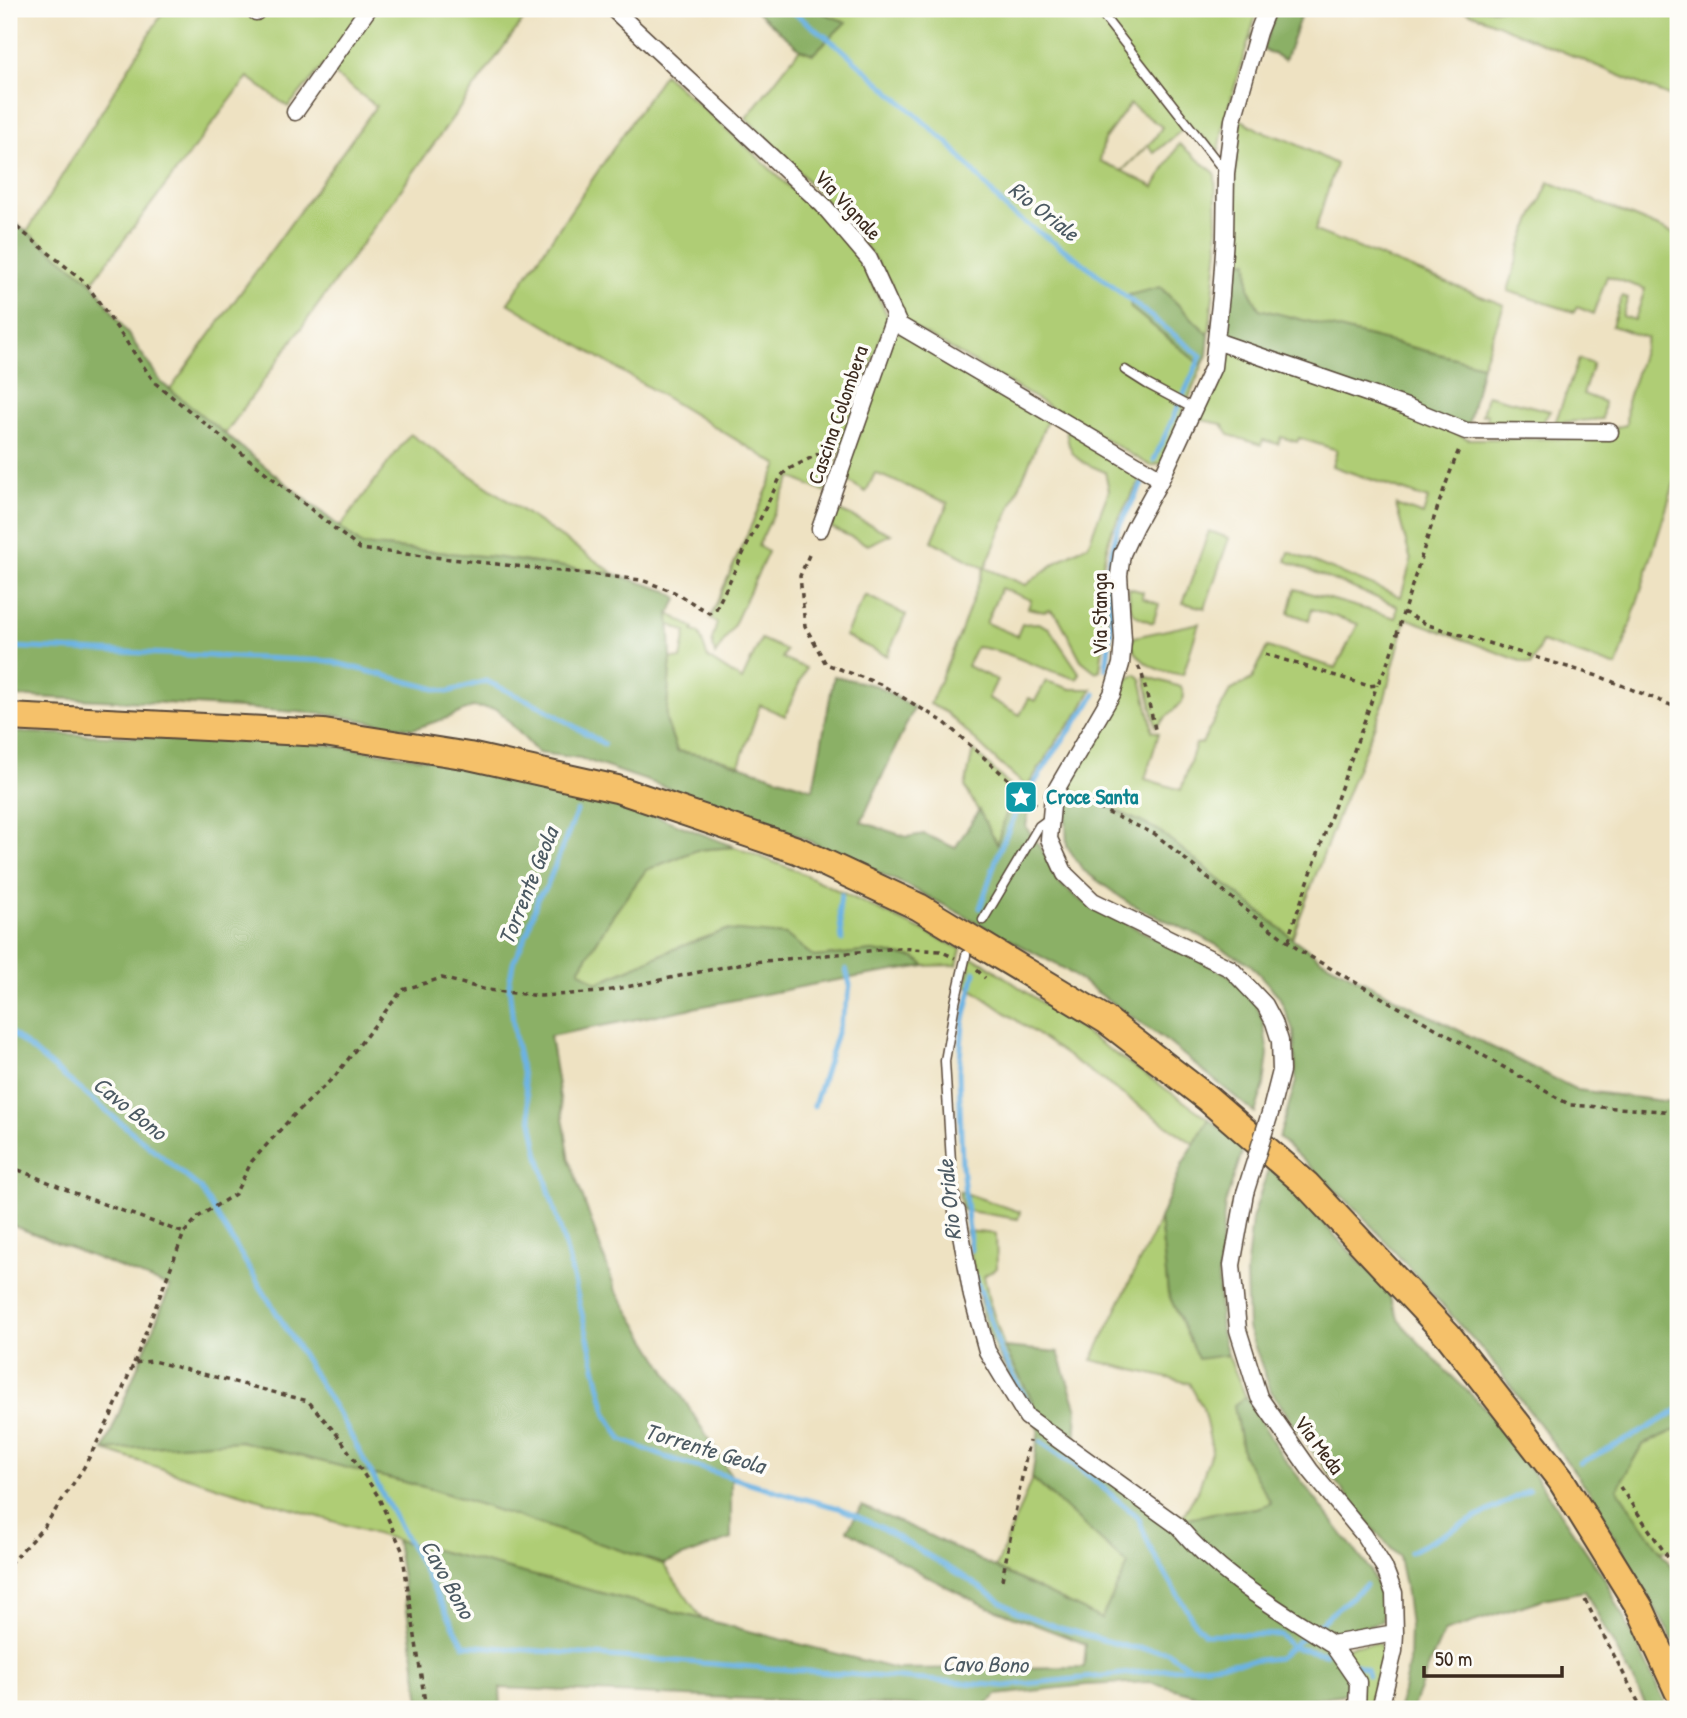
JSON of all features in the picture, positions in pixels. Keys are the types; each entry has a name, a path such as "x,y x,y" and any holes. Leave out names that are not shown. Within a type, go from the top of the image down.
{"highway":[{"path":"9,717 324,733 470,756 617,789 797,850 919,907 1106,1020 1207,1098 1306,1184 1448,1335 1560,1480 1640,1608 1678,1692"}],"street":[{"path":"295,112 368,9"},
{"name":"Via Vignale","path":"612,9 822,205 869,259 899,325 1161,479"},
{"name":"Via Stanga","path":"1267,9 1233,120 1226,173 1224,248 1213,367 1186,404 1161,479 1122,554 1119,575 1124,640 1121,664 1112,694 1053,795 1049,839 1065,874 1093,901 1231,969 1265,1005 1280,1041 1281,1071 1271,1110"},
{"name":"Cascina Colombera","path":"820,530 895,315"},
{"path":"1216,341 1407,407 1466,432 1610,432"},
{"name":"Via Meda","path":"1271,1110 1245,1193 1231,1265 1238,1330 1259,1397 1310,1470 1364,1535 1384,1567 1394,1593 1394,1651 1380,1709"},
{"path":"957,1211 972,1296 988,1351 1027,1417 1178,1526 1236,1581 1326,1640 1358,1682 1357,1709"},
{"path":"1326,1640 1395,1633"}],"lane":[{"path":"1098,9 1226,173"},
{"path":"1125,369 1186,404"},
{"path":"983,920 1040,826 1051,817"},
{"path":"957,1211 945,1061 965,959"}],"path":[{"path":"9,221 85,282 155,383 360,549 642,580 674,592 709,613 716,609 784,472 853,436"},
{"path":"1289,942 1293,924 1382,677 1444,486 1466,432"},
{"path":"809,555 800,576 805,626 826,664 880,684 944,722 1026,796 1020,800"},
{"path":"1404,612 1428,625 1601,677 1678,708"},
{"path":"1265,654 1369,686 1377,685"},
{"path":"1137,664 1142,674 1155,729"},
{"path":"1056,790 1155,834 1252,915 1302,952 1570,1105 1678,1112"},
{"path":"9,1563 44,1527 83,1469 111,1416 134,1363 184,1233 202,1214 235,1194 252,1161 291,1118 335,1076 402,990 442,978 487,990 541,996 601,992 744,963 899,948 940,951 965,959"},
{"path":"9,1166 184,1233"},
{"path":"134,1363 153,1361 308,1401 340,1438 378,1496 402,1550 426,1709"},
{"path":"1002,1580 1033,1421"},
{"path":"1620,1487 1678,1572"},
{"path":"1585,1600 1642,1709"}],"green space":[{"path":"165,9 531,9 225,434 170,390 376,106 323,66 288,107 248,77 92,282 27,232"},
{"path":"754,9 813,9 846,22 813,54 800,49"},
{"path":"813,9 1258,9 1249,39 1280,9 1248,42 1224,123 1219,151 1188,125 1154,153 1148,145 1162,127 1130,104 1104,140 1100,161 1154,187 1179,144 1215,173 1218,247 1209,335 1160,287 1131,308 1202,366 1162,463 1151,466 905,322 890,282 863,242 746,118 800,49 813,54 845,22"},
{"path":"1277,9 1303,9 1285,60 1263,49"},
{"path":"1461,9 1678,9 1678,100"},
{"path":"664,74 846,240 864,266 888,317 824,492 791,477 758,546 768,552 733,627 715,655 712,640 717,623 710,618 778,465 508,303"},
{"path":"1240,119 1336,164 1315,231 1504,305 1482,365 1259,309 1249,290 1248,262 1228,262"},
{"path":"1549,182 1678,235 1678,471 1617,667 1542,642 1531,665 1406,618 1383,705 1292,938 1158,830 1068,788 1128,679 1136,674 1141,679 1152,731 1159,733 1145,779 1181,790 1196,744 1202,743 1230,691 1252,679 1267,647 1336,668 1358,624 1312,609 1309,620 1289,613 1295,589 1396,618 1397,606 1286,561 1289,552 1401,597 1411,561 1396,505 1423,515 1428,499 1332,466 1337,450 1299,438 1297,442 1281,437 1278,444 1263,440 1261,445 1229,435 1222,424 1196,419 1223,346 1407,408 1468,439 1614,438 1616,427 1626,425 1627,402 1647,338 1612,326 1622,296 1628,298 1622,316 1635,320 1645,289 1607,276 1594,314 1577,307 1574,312 1508,291 1523,239"},
{"path":"9,218 92,282 162,383 362,545 493,557 615,574 667,591 678,598 669,614 671,658 666,720 677,751 714,757 813,789 834,676 877,686 914,708 861,822 907,837 924,834 955,848 979,810 997,844 1011,799 1029,807 1026,827 1047,858 1058,882 1080,900 1229,975 1256,1004 1263,1021 1268,1054 1264,1085 1255,1113 1169,1043 1063,968 910,887 796,835 580,758 538,753 497,709 472,707 413,729 325,714 9,696"},
{"path":"1248,261 1249,290 1259,309 1482,365 1467,430 1224,342 1228,262"},
{"path":"1160,287 1209,335 1207,355 1202,366 1131,308 1129,295"},
{"path":"901,332 1049,416 985,568 1026,585 1071,553 1088,545 1109,490 1105,472 1076,458 1067,439 1066,429 1144,473 1111,532 1103,563 1109,612 1100,670 1096,672 1081,660 1059,618 1050,610 1044,612 1028,608 1031,600 1001,588 986,623 1017,636 1022,624 1038,623 1049,628 1080,674 1077,679 1001,652 976,647 967,666 997,680 988,698 1020,715 1029,698 1035,701 1046,681 1071,689 1092,689 1080,712 1060,736 1027,787 947,713 930,704 984,568 932,541 948,503 875,473 866,492 843,478 894,333"},
{"path":"1579,359 1593,364 1583,394 1604,402 1602,419 1555,423"},
{"path":"1487,395 1550,411 1541,425 1488,426 1487,414 1482,415"},
{"path":"410,434 615,574 493,557 362,545 340,527"},
{"path":"833,508 891,534 868,545 828,526 822,537 819,535"},
{"path":"1209,531 1229,538 1205,608 1183,603"},
{"path":"1129,588 1143,592 1142,598 1159,604 1153,623 1132,612"},
{"path":"865,595 906,615 887,656 845,636"},
{"path":"669,614 699,633 708,658 742,680 761,639 786,650 782,658 806,668 785,716 760,705 739,765 714,757 677,751 666,720 671,658 681,659 686,632 669,624"},
{"path":"1199,623 1183,675 1147,664 1131,645 1134,637"},
{"path":"1145,676 1181,687 1183,693 1182,702 1156,727"},
{"path":"9,732 321,744 461,764 613,799 735,847 697,850 646,870 611,918 579,970 597,983 674,949 726,930 786,935 814,957 873,951 915,958 925,966 826,982 550,1036 570,1161 615,1289 731,1475 731,1539 663,1564 432,1489 240,1441 104,1450 170,1287 9,1224"},
{"path":"973,750 1013,789 997,845 965,787"},
{"path":"1068,788 1158,830 1322,960 1403,1002 1577,1090 1678,1103 1678,1429 1642,1445 1617,1489 1678,1576 1678,1649 1589,1491 1488,1356 1359,1212 1279,1138 1296,1081 1294,1032 1279,996 1250,964 1200,936 1130,904 1083,870 1067,846 1065,804"},
{"path":"735,847 797,871 961,949 957,965 925,966 915,958 873,951 814,957 786,935 674,949 597,983 579,970 611,918 646,870 697,850"},
{"path":"971,958 983,962 1209,1119 1194,1144 966,985"},
{"path":"1209,1119 1244,1147 1225,1204 1218,1277 1221,1331 1228,1355 1198,1359 1168,1293 1160,1219 1183,1163"},
{"path":"1269,1167 1387,1290 1399,1321 1485,1408 1605,1579 1668,1709 1648,1709 1585,1591 1543,1599 1444,1632 1412,1709 1399,1709 1409,1663 1410,1626 1399,1557 1318,1459 1271,1391 1248,1328 1246,1274 1252,1219"},
{"path":"959,1191 1020,1212 1018,1219 962,1210"},
{"path":"1160,1219 1168,1293 1198,1358 1228,1355 1246,1397 1234,1405 1243,1455 1272,1503 1180,1521 1199,1488 1212,1449 1203,1408 1189,1383 1092,1360"},
{"path":"966,1231 996,1234 997,1268 984,1276 989,1300 1004,1347 1032,1400 1039,1430 996,1351 983,1316"},
{"path":"1004,1347 1058,1352 1077,1410 1075,1445 1180,1521 1213,1513 1257,1508 1271,1503 1243,1455 1234,1405 1246,1397 1280,1453 1370,1570 1382,1599 1382,1621 1331,1637 1348,1677 1345,1694 1274,1704 1206,1698 1151,1682 1086,1685 997,1695 981,1709 500,1688 501,1709 421,1709 396,1540 896,1669 1084,1667 1086,1644 981,1604 847,1530 862,1506 922,1532 1101,1619 1128,1565 1032,1478 1039,1429 1032,1400"},
{"path":"1678,1429 1678,1551 1660,1550 1617,1489 1642,1445"},
{"path":"240,1441 432,1489 663,1564 702,1619 396,1540 104,1450"},
{"path":"1032,1478 1129,1565 1101,1619 996,1568"},
{"path":"1378,1643 1384,1651 1367,1709 1364,1709 1340,1652 1355,1645"}],"waterway":[{"name":"Rio Oriale","path":"789,9 842,49 951,146 1009,212 1078,259 1201,356 1154,460"},
{"name":"Rio Oriale","path":"1106,669 1112,619 1107,570 1117,530 1142,484"},
{"name":"Torrente Geola","path":"9,647 329,661 447,692 486,681 542,707 604,744"},
{"name":"Rio Oriale","path":"980,908 999,851 1019,807 1095,694"},
{"name":"Torrente Geola","path":"577,811 546,888 538,897 528,931 513,963 509,985 514,1032 539,1156 566,1249 607,1415 622,1440 665,1457 839,1508 880,1527 963,1576 1017,1612 1060,1628 1128,1647 1166,1651 1189,1667"},
{"path":"841,895 839,911 842,940"},
{"path":"814,1106 848,998 850,985 846,969"},
{"name":"Rio Oriale","path":"971,1250 962,1165 959,1071 963,1024 975,972"},
{"name":"Cavo Bono","path":"9,1031 200,1188 344,1423 464,1645 1005,1686 1278,1658 1366,1585"},
{"name":"Rio Oriale","path":"976,1277 1001,1352 1028,1403"},
{"name":"Torrente Geola","path":"1580,1463 1678,1410"},
{"name":"Rio Oriale","path":"1041,1442 1084,1472 1138,1517 1151,1550 1194,1622 1205,1634 1280,1635 1291,1647 1326,1654"},
{"name":"Torrente Geola","path":"1410,1552 1529,1490"},
{"path":"1352,1663 1367,1669 1368,1675"}],"place":[{"name":"Croce Santa","path":"1021,797"}]}
